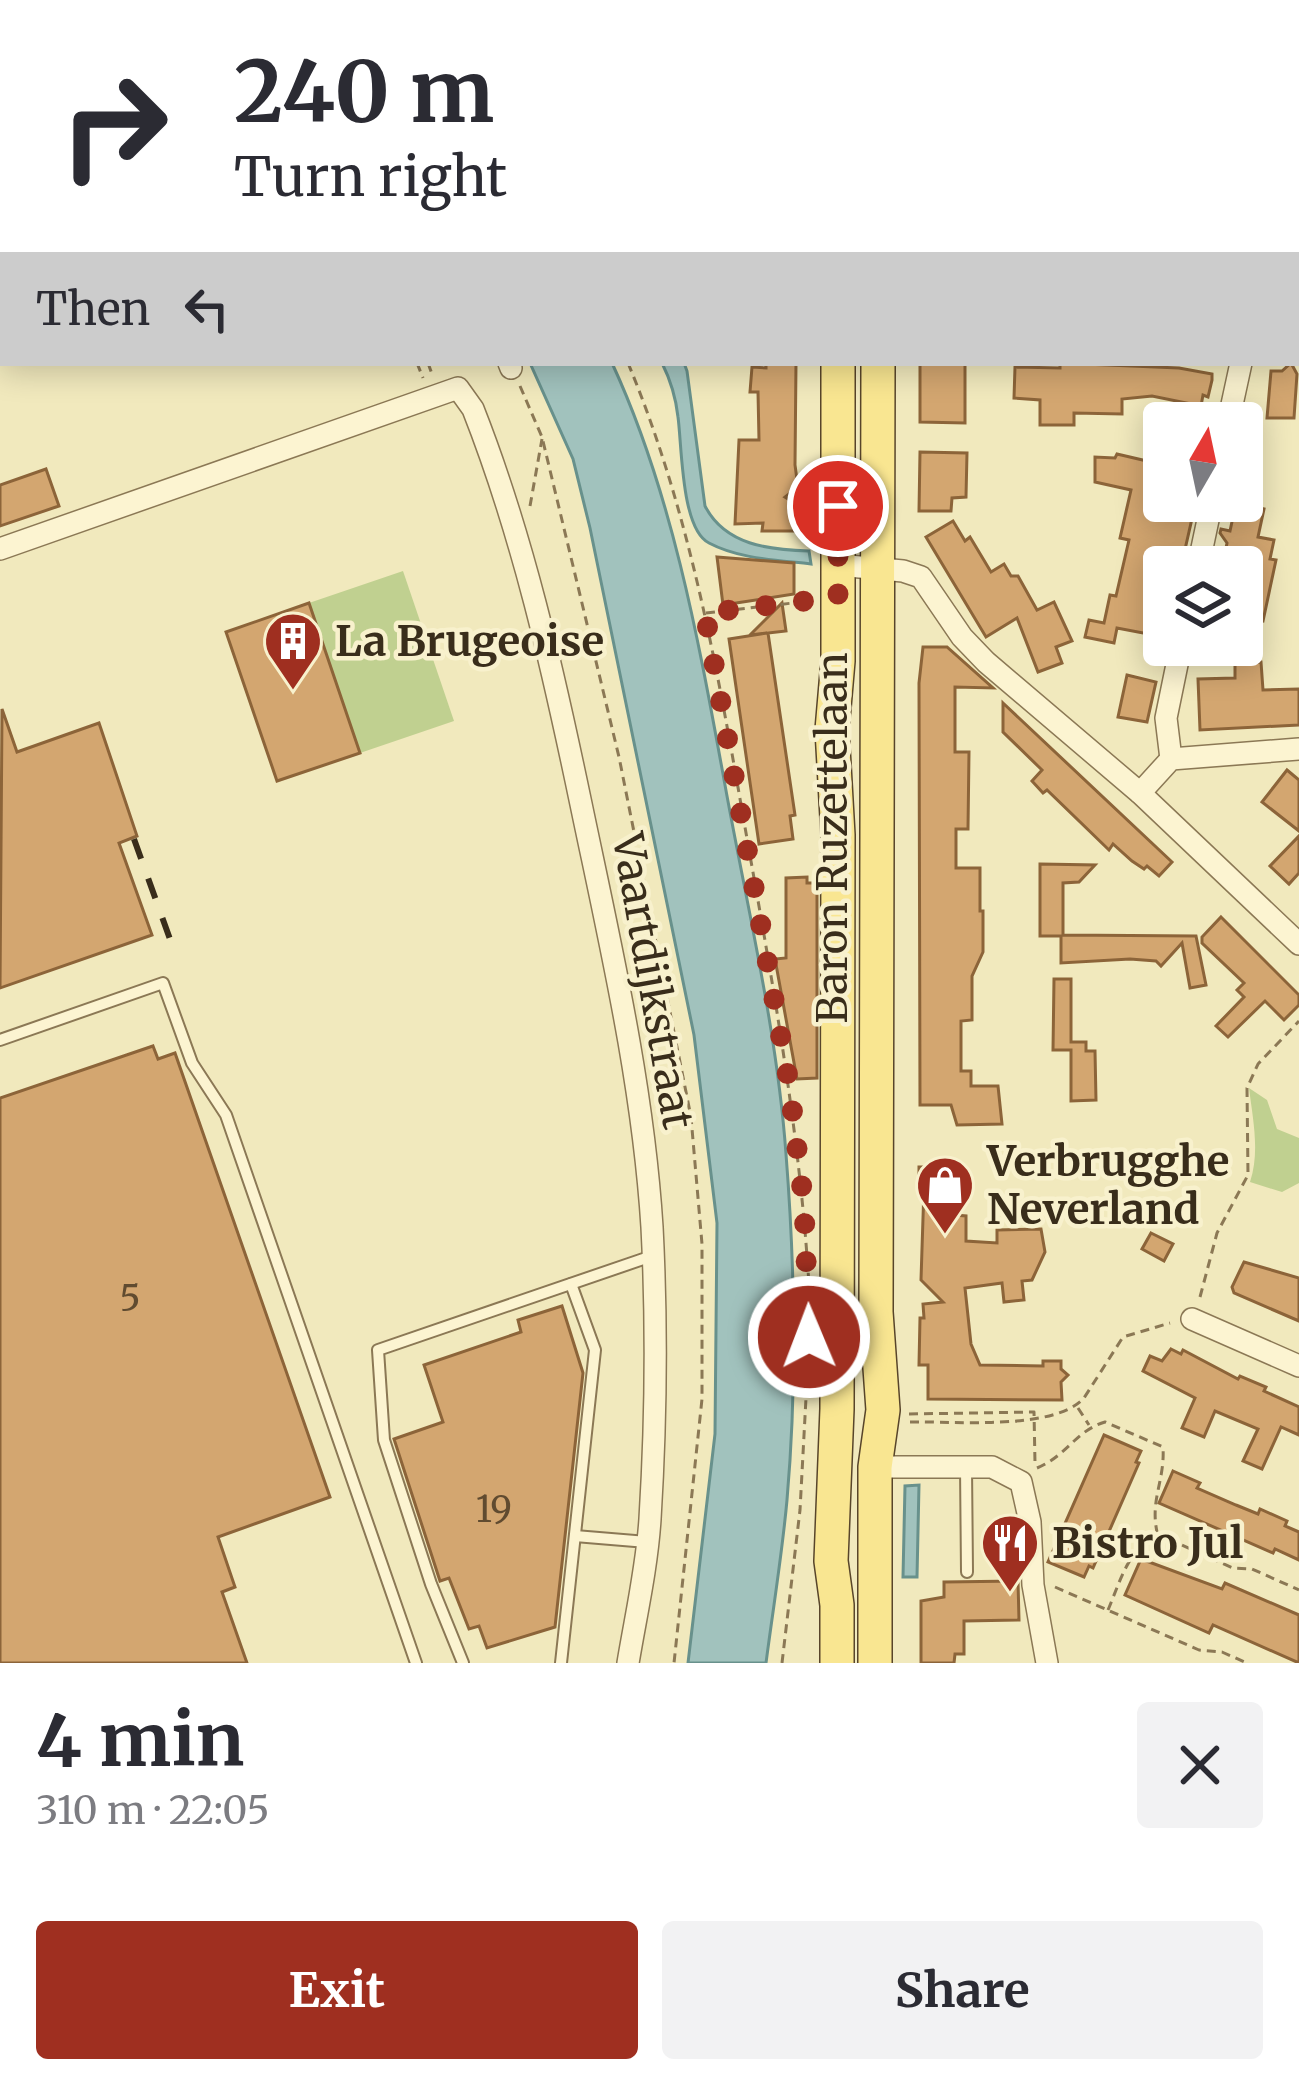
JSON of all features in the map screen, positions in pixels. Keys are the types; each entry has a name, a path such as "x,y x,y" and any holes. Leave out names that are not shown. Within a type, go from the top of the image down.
{"main road":[{"name":"Baron Ruzettelaan","path":"837,1663 837,1605 849,1558 850,1501 836,1453 838,835 850,786 850,730 838,677 838,366"},
{"name":"Baron Ruzettelaan","path":"875,1466 892,1416 877,1312 878,366"},
{"name":"Baron Ruzettelaan","path":"875,1663 875,1466 863,1420 863,1360 877,1312"}],"street":[{"path":"1233,402 1240,366"},
{"name":"Vaartdijkstraat","path":"0,549 458,388 478,420 515,531 558,691 639,1106 652,1256 654,1401 647,1541 628,1663"},
{"path":"838,581 878,568 921,577 962,638 986,662 1140,793 1299,944"},
{"path":"1171,759 1166,718 1177,666"},
{"path":"1140,793 1171,759 1299,749"},
{"path":"1192,1318 1299,1366"},
{"path":"875,1466 992,1467 1021,1482 1047,1663"}],"lane":[{"path":"0,1040 163,983 192,1063 226,1114 416,1663"},
{"path":"463,1663 431,1584 384,1440 378,1350 652,1256"},
{"path":"561,1663 595,1349 571,1283"},
{"path":"966,1466 968,1572"},
{"path":"575,1536 647,1541"}],"path":[{"path":"418,366 424,380 434,376 429,366"},
{"name":"Vaartdijkstraat","path":"510,366 542,437 620,758 691,1117 702,1244 702,1399 674,1663"},
{"path":"629,366 663,451 705,613 784,1050 804,1205 809,1300"},
{"path":"515,531 527,523 542,437"},
{"path":"705,613 838,581"},
{"path":"892,1416 1052,1418 1077,1406 1123,1336 1192,1318 1208,1277 1217,1234 1248,1175 1247,1088 1258,1064 1299,1022"},
{"path":"782,1663 800,1510 808,1344"},
{"path":"1077,1406 1090,1426"},
{"path":"892,1416 1034,1412 1036,1469 1061,1458 1090,1426 1105,1422 1162,1447 1165,1475 1151,1507 1157,1534"},
{"path":"1157,1534 1233,1568 1252,1569 1299,1590"},
{"path":"1108,1610 1132,1556 1157,1534"},
{"path":"1033,1585 1051,1586 1199,1650 1222,1652 1247,1663"}],"green space":[{"path":"403,571 454,721 360,753 309,603"},
{"path":"1249,1088 1267,1100 1277,1129 1299,1138 1299,1183 1282,1192 1250,1182 1255,1148"}],"water":[{"path":"531,366 613,366 652,465 694,624 776,1061 789,1197 794,1327 787,1500 766,1663 688,1663 715,1434 717,1223 694,1035 573,459"},
{"path":"663,366 685,366 705,506 714,519 750,543 809,551 811,564 733,552 700,535 688,505 672,389"},
{"path":"919,1485 917,1577 903,1577 905,1486"}],"building":[{"path":"796,366 798,487 785,497 801,507 795,512 795,531 762,531 763,523 735,524 739,440 759,440 758,392 750,392 752,367"},
{"path":"920,366 965,366 965,423 920,422"},
{"path":"1293,366 1297,374 1294,418 1267,418 1271,371"},
{"path":"1015,367 1179,368 1212,374 1212,380 1202,402 1152,396 1122,399 1122,414 1074,413 1074,425 1040,425 1040,400 1014,398"},
{"path":"920,452 967,453 966,497 952,498 951,511 919,511"},
{"path":"1117,454 1143,460 1143,522 1191,522 1186,546 1143,546 1143,633 1117,628 1114,643 1085,637 1089,620 1104,623 1110,595 1116,596 1129,540 1120,538 1131,490 1095,482 1095,457 1115,458"},
{"path":"46,469 59,506 0,526 0,485"},
{"path":"953,521 965,541 970,537 991,572 1004,564 1011,576 1018,576 1037,610 1054,602 1072,641 1056,647 1062,663 1038,672 1017,618 986,637 926,537"},
{"path":"1232,522 1261,522 1258,537 1274,540 1270,559 1276,560 1263,621 1263,546 1226,546 1220,533 1221,529 1230,531"},
{"path":"717,557 794,563 794,594 723,605"},
{"name":"La Brugeoise","path":"309,603 360,753 277,781 226,632"},
{"path":"782,603 786,631 768,633 795,815 790,816 793,839 759,844 729,639 767,633 750,635"},
{"path":"923,647 947,647 993,688 955,687 955,752 969,752 968,829 956,829 956,868 980,868 983,911 983,952 972,976 972,1020 961,1021 961,1071 971,1071 971,1086 998,1086 1002,1124 957,1125 951,1105 920,1105 919,683"},
{"path":"1235,666 1261,666 1263,690 1299,689 1299,725 1200,730 1198,679 1235,678"},
{"path":"1127,675 1156,682 1147,722 1118,717"},
{"path":"1003,703 1172,862 1159,876 1113,844 1109,850 1032,781 1042,770 1003,732"},
{"path":"2,709 17,752 99,723 137,836 119,843 152,935 0,988"},
{"path":"1287,770 1299,780 1299,831 1262,802"},
{"path":"1299,836 1299,873 1289,884 1270,866"},
{"path":"1040,864 1095,865 1079,882 1063,883 1063,935 1196,936 1206,985 1190,988 1182,943 1161,966 1156,961 1130,959 1061,963 1061,936 1040,936"},
{"path":"807,877 807,883 817,883 817,1078 797,1079 775,959 786,958 786,878"},
{"path":"1221,917 1299,995 1299,1005 1284,1020 1265,1001 1228,1037 1216,1026 1244,997 1237,990 1244,983 1202,943"},
{"path":"1054,979 1071,979 1071,1042 1086,1042 1086,1051 1095,1051 1096,1100 1071,1101 1071,1050 1053,1050"},
{"path":"153,1046 158,1059 175,1053 330,1497 218,1537 235,1587 222,1592 247,1663 0,1663 0,1098"},
{"path":"919,1167 941,1167 942,1214 966,1216 966,1241 997,1243 997,1230 1041,1229 1045,1252 1032,1280 1022,1281 1024,1300 1004,1302 1002,1283 965,1288 971,1344 980,1365 1043,1366 1043,1361 1061,1361 1068,1375 1061,1382 1062,1400 928,1399 928,1365 919,1365 920,1318 924,1318 923,1304 943,1302 921,1280 924,1187 919,1187"},
{"path":"1151,1233 1173,1244 1164,1261 1142,1249"},
{"path":"1244,1262 1299,1278 1299,1321 1234,1293 1232,1287"},
{"path":"562,1306 583,1373 555,1627 487,1648 479,1626 469,1629 449,1578 440,1581 394,1439 443,1422 424,1365 521,1332 518,1320"},
{"path":"1171,1349 1266,1387 1264,1391 1299,1407 1299,1435 1281,1427 1262,1469 1243,1461 1258,1429 1215,1411 1204,1437 1182,1428 1195,1398 1143,1371 1150,1356 1162,1361"},
{"path":"1104,1435 1141,1451 1093,1568 1089,1566 1084,1577 1048,1562"},
{"path":"1173,1471 1200,1483 1197,1488 1287,1521 1285,1526 1299,1532 1299,1560 1159,1503"},
{"path":"1141,1559 1222,1589 1225,1583 1299,1615 1299,1663 1213,1625 1209,1633 1125,1595"},
{"path":"1018,1581 1019,1620 964,1621 964,1654 955,1654 954,1663 921,1663 921,1601 944,1597 944,1582"}],"railway":[{"path":"134,839 171,942"}],"place":[{"name":"La Brugeoise","path":"293,692"},
{"name":"Verbrugghe Neverland","path":"945,1236"},
{"name":"Bistro Jul","path":"1010,1594"}],"route":[{"path":"809,1337 804,1205 789,1083 705,613 838,597 838,506"}]}
